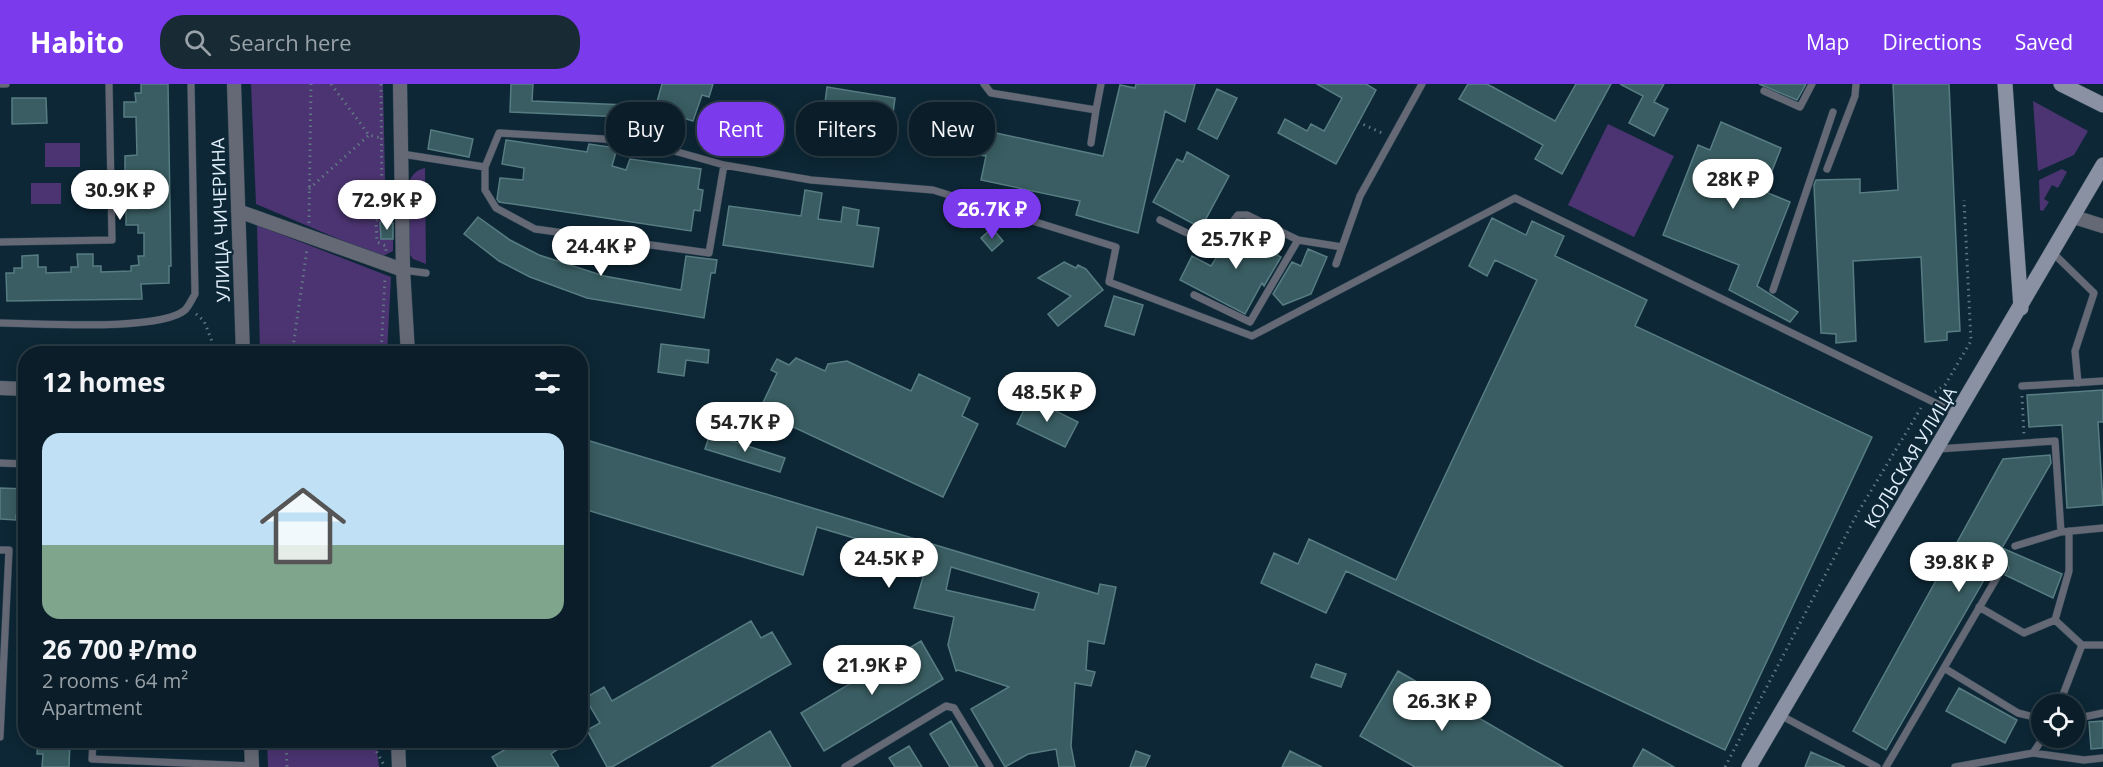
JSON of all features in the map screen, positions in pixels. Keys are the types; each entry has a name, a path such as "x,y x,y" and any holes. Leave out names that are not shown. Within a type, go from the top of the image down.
{"main road":[{"path":"2005,84 2021,308"},
{"path":"2061,84 2103,105"},
{"name":"КОЛЬСКАЯ УЛИЦА","path":"1749,767 2021,308 2103,165"}],"street":[{"name":"УЛИЦА ЧИЧЕРИНА","path":"234,84 243,346"},
{"path":"400,84 403,270 408,346"},
{"path":"238,211 385,266 403,270"},
{"path":"2074,217 2103,226"},
{"path":"0,388 18,389"},
{"path":"251,748 252,767"},
{"path":"398,748 399,767"}],"lane":[{"path":"0,84 6,84"},
{"path":"0,242 112,240 109,84"},
{"path":"0,323 142,323 166,319 187,306 195,294 191,84"},
{"path":"984,84 991,93 1096,110"},
{"path":"1091,143 1101,84"},
{"path":"1336,264 1360,196 1422,84"},
{"path":"1764,91 1800,107 1812,84"},
{"path":"1827,169 1856,96 1856,84"},
{"path":"1773,290 1833,112"},
{"path":"724,165 708,253 535,229 496,208 485,190 485,167 499,133 604,139 660,147 724,165 811,180 933,190 1116,247 1109,282 1252,336 1515,198 1958,414"},
{"path":"401,148 485,167"},
{"path":"1160,220 1214,246 1239,214 1247,215 1298,240 1342,247"},
{"path":"1194,295 1250,322 1298,240"},
{"path":"2053,253 2094,292 2075,351 2078,383"},
{"path":"403,270 426,273"},
{"path":"2022,386 2103,381"},
{"path":"1938,448 2055,441 2069,571 2055,620"},
{"path":"0,464 18,464"},
{"path":"2015,546 2065,532 2103,528"},
{"path":"0,550 9,550 0,736"},
{"path":"1886,767 2003,567"},
{"path":"1979,607 2024,633 2055,620"},
{"path":"2055,620 2082,645 2103,645"},
{"path":"2063,694 2082,645"},
{"path":"1944,668 2018,712 2031,716"},
{"path":"845,767 946,706 954,708 990,767"},
{"path":"2085,716 2103,713"},
{"path":"1780,716 1877,767"},
{"path":"93,748 92,759 252,767"},
{"path":"2033,753 2036,748"},
{"path":"1955,767 2033,753 2084,760 2103,758"}],"path":[{"path":"309,228 311,84"},
{"path":"331,84 369,135 382,138 401,148"},
{"path":"381,84 382,216 376,221 377,242 386,246 381,346"},
{"path":"1358,122 1392,138"},
{"path":"309,189 369,135"},
{"path":"1725,767 1857,514 1927,399 1945,385 1971,341 1964,200"},
{"path":"293,346 307,243"},
{"path":"187,306 204,321 214,346"},
{"path":"2022,386 2025,443"},
{"path":"286,748 287,767"},
{"path":"374,748 385,767"}],"shaded area":[{"path":"251,84 383,84 386,222 380,223 381,238 393,239 393,251 381,257 256,204"},
{"path":"2033,101 2088,131 2074,155 2038,171"},
{"path":"1608,124 1674,156 1634,237 1568,205"},
{"path":"45,143 80,143 80,167 45,167"},
{"path":"425,168 426,264 413,259 409,253 405,204 410,180 416,172"},
{"path":"2062,169 2067,172 2058,188 2052,185 2044,199 2049,202 2043,211 2040,210 2039,180"},
{"path":"31,183 61,183 61,204 31,204"},
{"path":"257,225 391,277 387,346 260,346"},
{"path":"267,748 377,748 379,767 268,767"}],"building":[{"path":"141,84 168,84 171,266 169,266 169,283 141,284 142,299 7,301 6,273 14,273 14,268 22,268 22,256 38,255 38,267 46,267 46,273 71,272 71,267 78,267 77,254 93,254 93,266 101,266 101,272 131,271 131,266 139,265 138,256 144,256 144,233 138,233 138,225 126,225 126,209 138,209 137,171 125,171 125,156 137,155 136,117 124,117 124,102 136,102 135,93 141,93"},
{"path":"511,84 533,84 532,101 606,104 606,116 510,112"},
{"path":"662,84 713,84 709,97 702,95 700,102 697,102 693,121 685,118 685,102 657,102"},
{"path":"1136,84 1195,84 1185,122 1165,111 1138,233 1076,215 1080,201 981,180 986,156 995,156 995,133 1103,156 1120,85 1135,88"},
{"path":"1317,84 1366,84 1376,90 1336,164 1278,133 1285,119 1307,131 1311,124 1324,131 1342,98"},
{"path":"1468,84 1487,84 1555,121 1576,84 1611,84 1562,174 1535,159 1543,145 1459,99"},
{"path":"1620,84 1664,84 1654,102 1668,109 1654,136 1629,123 1643,96"},
{"path":"1759,84 1806,84 1797,100"},
{"path":"1893,84 1949,84 1960,331 1947,332 1947,340 1925,342 1921,257 1853,261 1856,341 1836,343 1836,334 1821,333 1814,185 1816,180 1860,179 1860,193 1898,190"},
{"path":"827,87 895,98 894,102 825,102"},
{"path":"1217,89 1237,98 1217,139 1198,129"},
{"path":"12,98 46,98 47,123 12,124"},
{"path":"1721,122 1781,148 1766,186 1770,188 1768,193 1790,202 1757,286 1798,312 1790,322 1729,290 1739,265 1663,235 1698,145 1710,150"},
{"path":"431,130 473,139 469,157 428,149"},
{"path":"506,140 587,152 589,144 606,146 606,156 615,156 612,166 626,170 630,159 701,169 698,189 703,190 700,211 694,210 691,231 499,202 497,199 500,178 523,180 524,168 502,164"},
{"path":"1187,152 1229,176 1201,228 1153,202 1177,159 1183,162"},
{"path":"805,190 822,193 818,219 841,222 843,207 859,210 857,225 879,228 873,267 723,245 729,206 801,216"},
{"path":"478,217 510,240 539,255 604,276 681,290 686,256 717,260 715,273 711,273 704,318 587,298 530,277 499,261 464,234"},
{"path":"1492,218 1526,235 1532,221 1564,236 1555,256 1647,300 1635,326 1872,437 1725,750 1346,571 1326,613 1261,583 1274,553 1298,564 1309,539 1396,580 1537,280 1495,260 1487,276 1469,266"},
{"path":"380,222 393,223 393,239 381,239"},
{"path":"1247,225 1283,244 1277,255 1281,257 1264,286 1262,283 1245,314 1180,280 1192,256 1211,266 1227,241 1236,246"},
{"path":"992,228 1003,241 992,251 981,238"},
{"path":"1308,249 1327,257 1311,294 1283,305 1273,294 1292,262 1301,266"},
{"path":"1064,262 1076,268 1078,265 1086,269 1103,290 1058,326 1048,314 1071,296 1038,278"},
{"path":"1114,296 1143,305 1134,335 1105,326"},
{"path":"661,344 709,350 708,363 686,360 684,376 658,372"},
{"path":"796,358 825,371 828,364 847,361 911,391 919,374 970,398 962,416 978,424 943,497 759,411 777,373 771,370 777,359 789,365"},
{"path":"2103,390 2103,422 2098,422 2103,505 2067,508 2062,425 2029,427 2027,395"},
{"path":"1030,398 1078,422 1065,447 1017,424"},
{"path":"710,434 785,458 780,472 705,449"},
{"path":"588,440 1098,594 1100,584 1116,587 1104,644 1088,641 1086,670 1095,672 1091,686 1075,683 1071,746 1075,767 1059,767 1056,749 1028,754 1005,767 971,709 1009,687 956,671 948,645 954,617 914,608 928,560 817,527 803,575 588,510","holes":["951,567 1039,593 1034,610 946,590"]},
{"path":"2050,455 2051,463 2002,548 2062,574 2053,598 2005,575 2009,568 2005,562 2000,562 1995,570 1991,568 1886,750 1853,731 2003,459"},
{"path":"0,488 18,489 16,520 0,519"},
{"path":"751,621 761,638 772,632 791,664 612,767 607,767 588,732 588,729 600,723 588,703 588,696 604,687 612,701"},
{"path":"921,641 943,679 824,751 801,713"},
{"path":"1316,664 1346,674 1341,687 1311,677"},
{"path":"1398,671 1563,767 1415,767 1360,736"},
{"path":"1959,688 2017,720 2005,743 1946,711"},
{"path":"951,721 978,767 950,767 930,734"},
{"path":"2103,721 2103,748 2091,749 2089,722"},
{"path":"770,731 791,767 711,767"},
{"path":"909,746 922,767 895,767 889,758"},
{"path":"37,748 70,748 69,767 42,767 43,754 37,754"},
{"path":"508,748 560,748 551,754 559,767 498,767 492,757"},
{"path":"1643,749 1674,767 1633,767"},
{"path":"1136,751 1150,756 1145,767 1130,767"},
{"path":"1290,751 1322,767 1282,767"},
{"path":"1811,752 1845,767 1805,767"}]}
